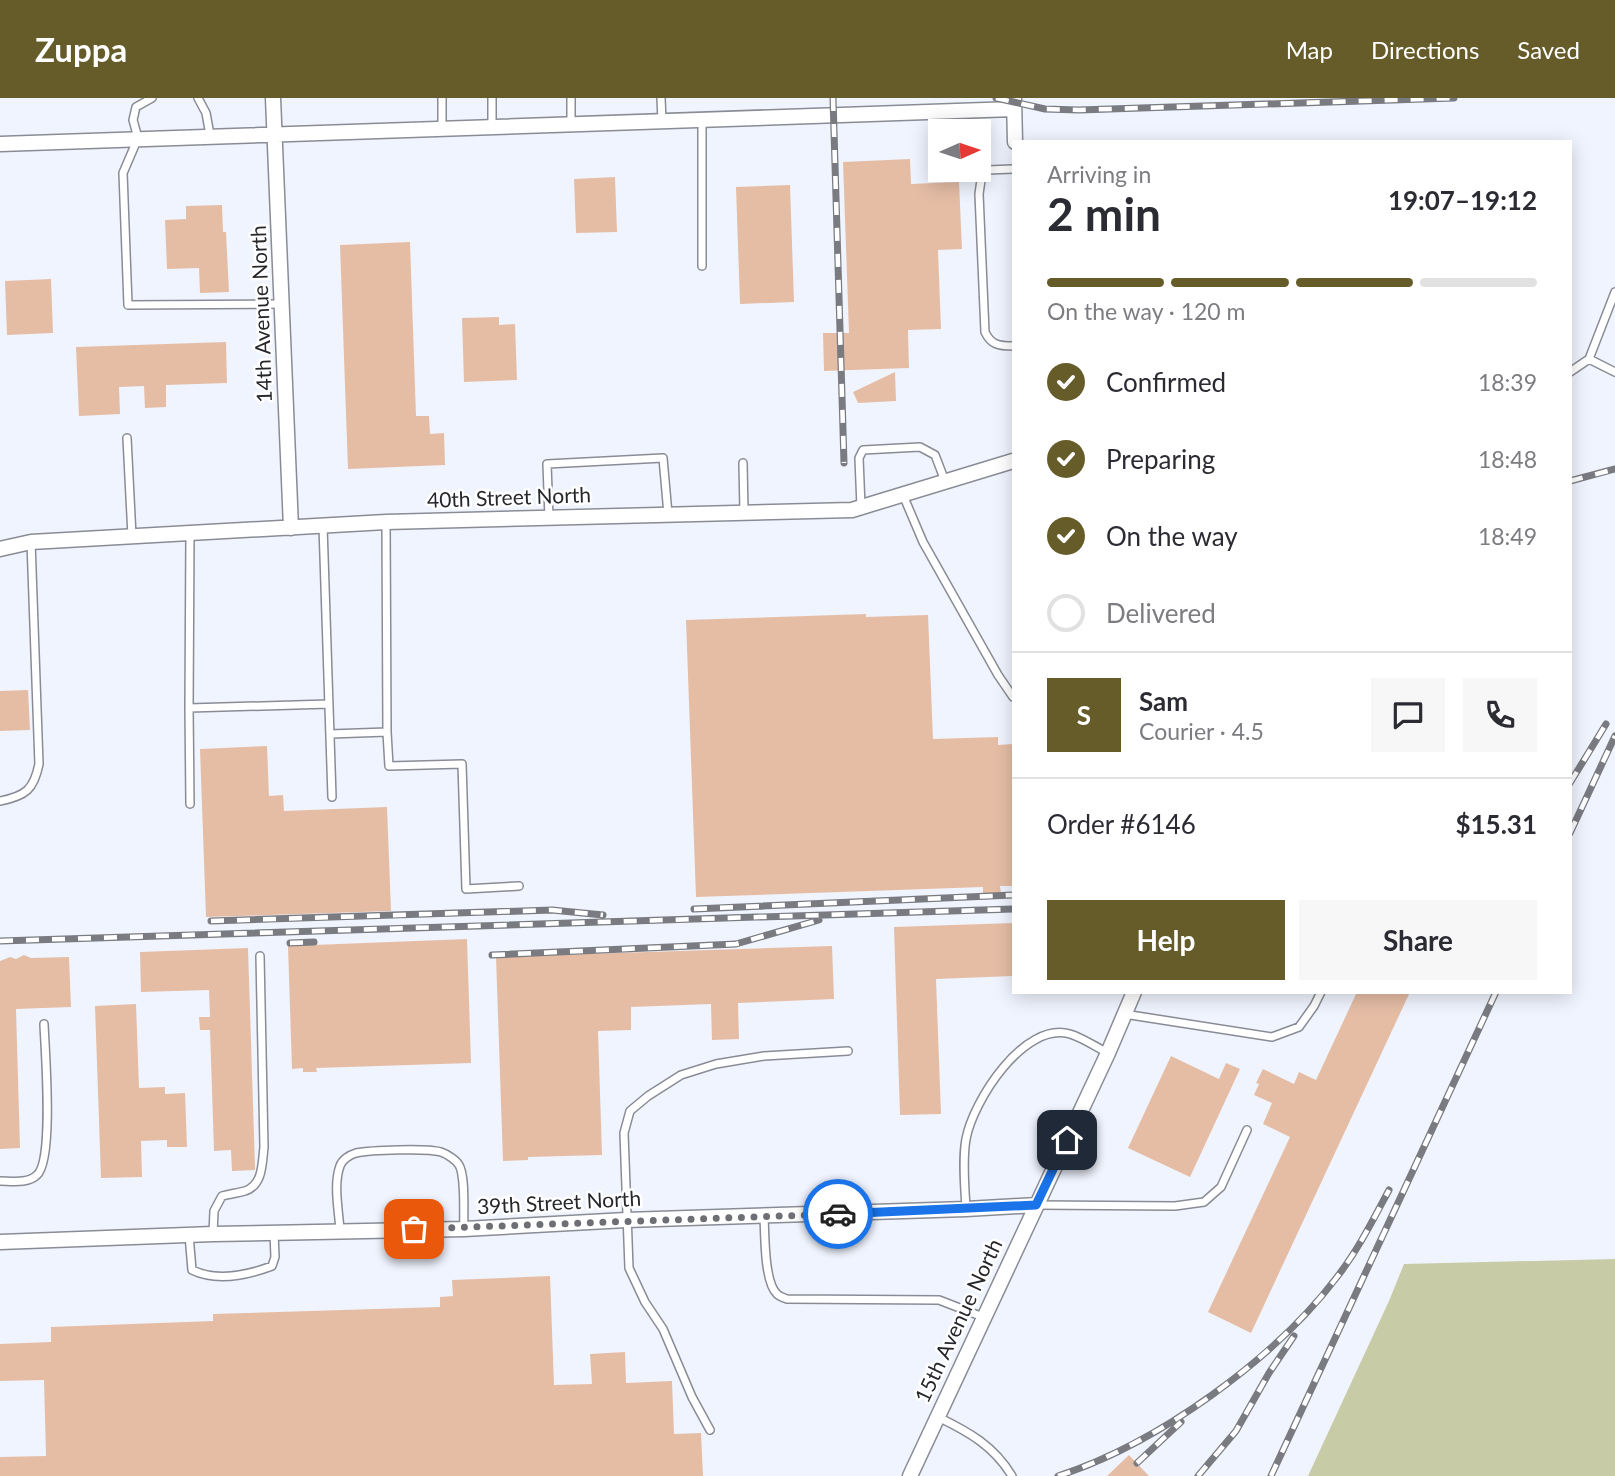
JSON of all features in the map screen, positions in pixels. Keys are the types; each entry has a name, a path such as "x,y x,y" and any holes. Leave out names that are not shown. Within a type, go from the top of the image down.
{"street":[{"name":"14th Avenue North","path":"273,98 291,528"},
{"path":"0,144 442,127 702,121 1014,103 1015,140"},
{"name":"40th Street North","path":"0,549 31,542 386,522 852,510 1012,461"},
{"name":"15th Avenue North","path":"910,1476 1133,994"},
{"name":"39th Street North","path":"0,1242 274,1232 464,1229 626,1220 1036,1205"}],"lane":[{"path":"152,98 136,107 133,120 138,138 123,173 128,305 283,304"},
{"path":"198,98 206,113 210,135"},
{"path":"442,98 442,127"},
{"path":"492,98 492,127"},
{"path":"571,98 571,123"},
{"path":"662,98 662,122"},
{"path":"702,121 702,266"},
{"path":"1012,169 986,170 979,194 985,332 989,342 1012,346"},
{"path":"1572,371 1589,359 1615,292"},
{"path":"1589,359 1615,373"},
{"path":"127,438 132,536"},
{"path":"861,507 859,458 863,450 920,447 935,456 945,482"},
{"path":"549,518 547,464 663,458 668,514"},
{"path":"743,463 744,513"},
{"path":"902,495 923,542 1012,696"},
{"path":"386,522 389,766 462,764 466,889 519,886"},
{"path":"323,526 332,797"},
{"path":"190,533 190,804"},
{"path":"0,801 19,797 29,789 35,781 39,764 31,542"},
{"path":"189,708 329,704"},
{"path":"330,734 387,732"},
{"path":"213,1234 214,1211 222,1196 245,1191 257,1184 262,1170 264,1147 260,956"},
{"path":"1124,1014 1272,1037 1299,1027 1320,994"},
{"path":"0,1181 24,1181 37,1176 43,1166 47,1136 44,1024"},
{"path":"966,1209 965,1141 979,1103 1004,1066 1038,1037 1051,1033 1069,1034 1108,1053"},
{"path":"710,1430 692,1397 663,1329 645,1302 629,1268 624,1133 631,1111 681,1075 716,1064 764,1056 848,1051"},
{"path":"1036,1205 1175,1206 1204,1202 1221,1187 1247,1130"},
{"path":"340,1231 338,1180 340,1165 346,1158 367,1152 433,1150 444,1153 458,1163 462,1174 464,1229"},
{"path":"764,1216 771,1286 778,1296 787,1299 939,1300 983,1317"},
{"path":"189,1235 192,1270 204,1275 249,1275 272,1266 275,1256 274,1232"},
{"path":"938,1417 969,1432 989,1446 1012,1476"}],"green space":[{"path":"1615,1259 1615,1476 1308,1476 1404,1264"}],"building":[{"path":"910,159 911,184 959,182 962,249 938,250 941,329 908,330 909,368 824,371 823,333 849,333 843,162"},
{"path":"615,177 617,232 576,233 574,179"},
{"path":"790,185 794,302 740,304 736,187"},
{"path":"222,205 229,292 200,293 199,268 167,269 165,220 186,219 186,206"},
{"path":"410,242 416,416 429,416 430,434 444,433 445,465 348,469 340,245"},
{"path":"51,279 53,333 7,335 5,281"},
{"path":"499,317 499,325 515,324 517,380 464,382 462,318"},
{"path":"226,342 227,383 166,385 166,407 145,408 144,386 119,387 120,414 79,416 76,347"},
{"path":"895,372 896,401 858,403 853,392"},
{"path":"866,614 866,617 928,615 933,739 998,737 998,745 1012,744 1012,886 1000,886 1001,893 983,894 983,887 696,897 686,620"},
{"path":"28,690 30,730 0,731 0,691"},
{"path":"267,746 269,796 283,795 284,811 387,807 391,911 206,917 200,749"},
{"path":"1012,923 1012,976 936,979 941,1114 900,1115 894,927"},
{"path":"467,939 471,1063 316,1068 317,1072 303,1072 303,1068 292,1069 288,946"},
{"path":"832,946 834,999 738,1003 739,1039 712,1040 711,1004 631,1007 631,1030 598,1031 602,1155 528,1157 528,1160 503,1161 496,957"},
{"path":"248,948 255,1170 232,1171 231,1150 214,1151 210,1030 200,1030 199,1017 210,1017 209,990 141,992 140,952"},
{"path":"24,955 31,958 69,957 71,1007 16,1009 20,1148 0,1149 0,961"},
{"path":"1356,994 1409,994 1251,1333 1208,1312 1290,1137 1263,1124 1272,1103 1254,1095 1259,1084 1256,1083 1263,1069 1294,1084 1299,1072 1316,1080"},
{"path":"136,1004 139,1088 165,1087 165,1094 185,1093 187,1147 167,1147 167,1140 141,1141 142,1177 101,1178 95,1006"},
{"path":"1171,1056 1219,1079 1226,1063 1240,1069 1190,1177 1128,1148"},
{"path":"550,1276 554,1385 592,1384 590,1354 625,1352 626,1383 672,1381 674,1434 701,1433 703,1476 0,1476 0,1457 46,1456 44,1380 0,1381 0,1344 51,1342 51,1327 213,1321 213,1314 440,1307 440,1297 453,1296 452,1280"},
{"path":"1129,1455 1149,1476 1107,1476"}],"railway":[{"path":"833,98 844,463"},
{"path":"996,98 1045,109 1079,110 1454,98"},
{"path":"1572,480 1615,469"},
{"path":"1572,780 1606,724"},
{"path":"1572,829 1615,736"},
{"path":"694,909 1012,895"},
{"path":"0,941 1012,909"},
{"path":"211,921 552,910 603,915"},
{"path":"492,955 736,944 819,920"},
{"path":"290,943 314,942"},
{"path":"1271,1476 1495,994"},
{"path":"1058,1476 1096,1462 1173,1421 1211,1396 1281,1339 1337,1277 1358,1246 1389,1190"},
{"path":"1198,1476 1236,1431 1294,1336"},
{"path":"1137,1463 1181,1422"}],"way so far":[{"path":"414,1229 838,1214"}],"route":[{"path":"838,1214 1036,1205 1067,1140"}]}
